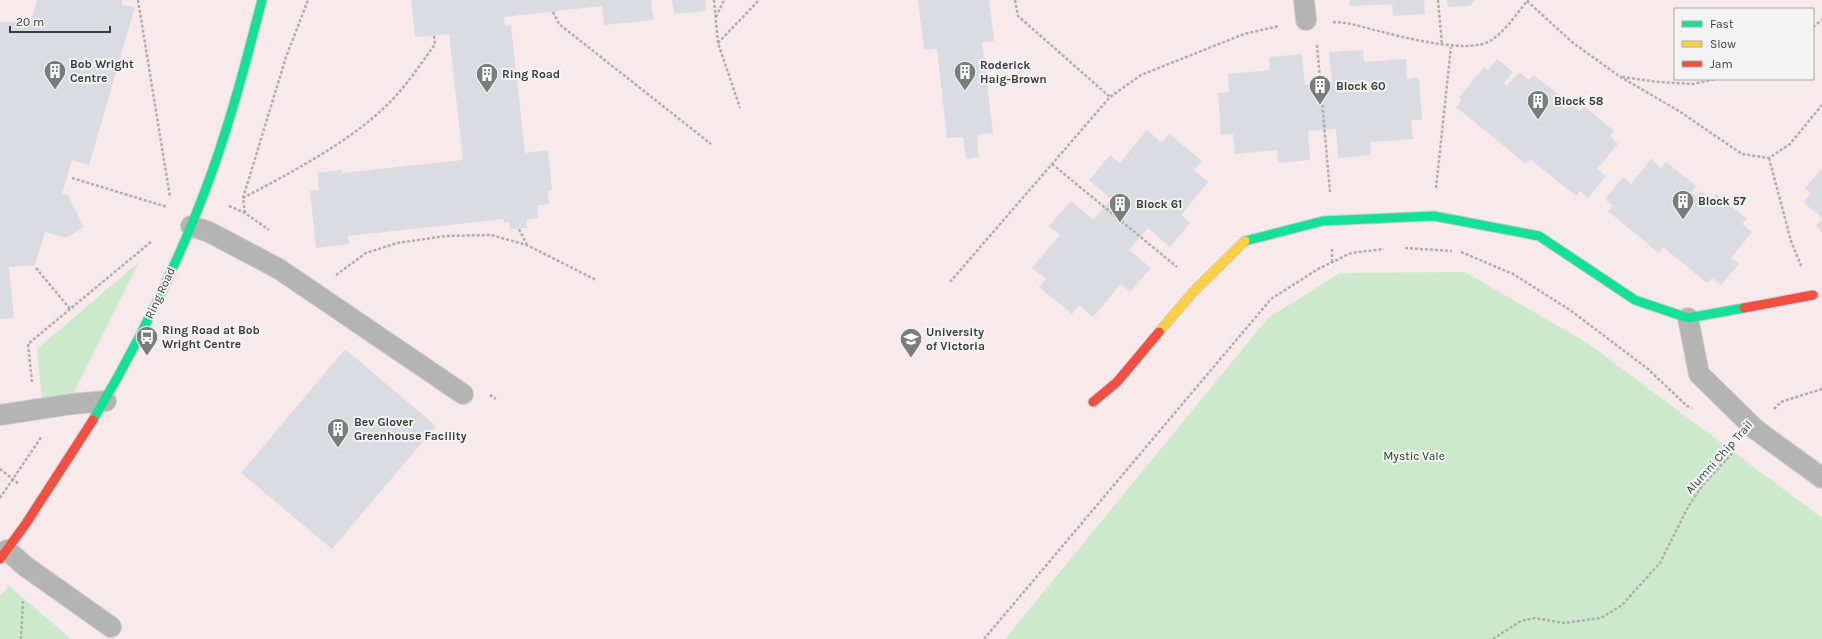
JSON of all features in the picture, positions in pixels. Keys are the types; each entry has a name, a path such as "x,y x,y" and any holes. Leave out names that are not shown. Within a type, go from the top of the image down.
{"street":[{"name":"Ring Road","path":"3,554 78,447 106,401 151,313 191,226 226,130 246,65 262,0"},
{"path":"1093,402 1117,382 1200,285 1245,242 1323,222 1434,216 1539,236 1635,300 1688,318 1813,295"}],"lane":[{"path":"1304,0 1310,20"},
{"path":"191,226 209,232 279,269 463,394"},
{"path":"1688,318 1699,374 1755,429 1822,478"},
{"path":"0,415 72,404 106,401"},
{"path":"3,554 25,566 111,627"}],"path":[{"path":"138,0 171,201"},
{"path":"245,213 243,198 286,58 308,0"},
{"path":"714,0 718,43 740,108"},
{"path":"716,17 724,0"},
{"path":"718,43 759,0"},
{"path":"1015,0 1018,16 1110,98"},
{"path":"1438,0 1442,45"},
{"path":"950,282 1110,98 1141,75 1244,34 1310,20 1347,23 1451,47 1469,48 1493,40 1527,0 1572,42 1619,76 1680,111 1742,154 1769,158 1790,144 1822,105"},
{"path":"554,12 559,24 711,144"},
{"path":"1310,20 1328,160"},
{"path":"1814,26 1822,20"},
{"path":"243,198 277,180 346,138 386,106 414,74 435,44 434,35"},
{"path":"1434,216 1439,149 1451,47"},
{"path":"1619,76 1659,82 1693,84 1710,80"},
{"path":"1769,158 1791,241 1813,295"},
{"path":"1052,164 1200,285"},
{"path":"72,178 172,209"},
{"path":"519,229 527,245"},
{"path":"332,278 366,253 397,243 446,236 491,235 527,245 596,280"},
{"path":"35,410 28,344 156,237"},
{"path":"984,639 1271,299 1318,269 1351,253 1389,248"},
{"path":"1397,248 1458,251 1513,274 1570,310 1648,369 1687,406 1694,408"},
{"path":"36,268 70,310"},
{"name":"Alumni Chip Trail","path":"1493,639 1521,621 1534,618 1564,624 1601,618 1622,605 1660,563 1688,507 1702,486 1730,454 1781,402 1822,388"},
{"path":"0,498 46,430 72,404"},
{"path":"21,639 25,566"}],"shaded area":[{"name":"University of Victoria","path":"0,0 1822,0 1822,639 0,639"}],"green space":[{"path":"139,262 71,398 42,402 37,349"},
{"name":"Mystic Vale","path":"1465,272 1589,344 1822,518 1822,639 1005,639 1268,318 1340,273"},
{"path":"9,586 71,639 0,639 0,596"}],"building":[{"name":"Bob Wright Centre","path":"37,0 122,0 122,5 135,7 89,165 72,160 62,194 68,195 84,227 66,238 45,232 35,265 9,267 14,318 0,319 0,22 31,21"},
{"name":"Ring Road","path":"411,0 654,0 651,1 654,20 604,25 602,6 504,17 505,26 511,25 525,153 548,150 552,190 548,191 549,204 537,206 538,218 526,220 527,228 510,229 509,222 504,223 504,219 348,236 349,244 316,248 310,191 319,190 317,173 342,170 342,173 463,160 449,34 415,37"},
{"path":"672,0 705,0 706,11 674,14"},
{"name":"Roderick Haig-Brown","path":"918,0 989,0 994,41 982,42 993,133 977,135 979,157 966,159 963,137 947,138 937,49 924,50"},
{"path":"1349,0 1424,0 1425,14 1393,16 1392,4 1350,6"},
{"path":"1447,0 1475,0 1470,6 1448,7"},
{"name":"Block 60","path":"1363,50 1364,62 1406,59 1407,79 1419,77 1422,120 1411,120 1413,139 1370,142 1371,155 1338,158 1336,129 1308,131 1310,160 1278,163 1277,150 1235,154 1233,134 1221,135 1218,93 1229,92 1228,74 1270,70 1269,57 1302,54 1305,85 1332,82 1329,52"},
{"name":"Block 58","path":"1497,59 1513,72 1504,83 1507,86 1519,72 1529,80 1534,75 1564,99 1560,104 1565,109 1569,103 1579,111 1584,106 1614,131 1610,136 1618,144 1597,169 1606,176 1588,198 1580,191 1576,196 1530,159 1526,164 1456,107 1462,100 1459,97 1484,67 1488,70"},
{"name":"Block 61","path":"1147,130 1162,143 1169,134 1202,161 1194,170 1208,182 1181,215 1190,223 1170,247 1148,228 1129,250 1151,268 1130,292 1121,284 1093,317 1079,305 1072,314 1039,287 1046,279 1032,268 1060,235 1049,226 1071,201 1094,220 1111,199 1089,180 1110,155 1120,163"},
{"name":"Block 57","path":"1651,159 1661,168 1666,162 1696,186 1692,193 1697,197 1701,191 1711,200 1716,194 1747,219 1742,224 1752,232 1731,258 1739,264 1721,285 1712,278 1707,283 1663,247 1659,253 1608,211 1613,206 1605,199 1623,177 1631,184"},
{"path":"1822,168 1822,218 1803,202 1811,193 1805,188"},
{"path":"1822,219 1822,232 1816,226"},
{"name":"Bev Glover Greenhouse Facility","path":"345,349 436,426 332,549 241,473"}],"traffic: fast":[{"path":"93,420 127,360 158,299 200,204 233,108 262,0"},
{"path":"1245,241 1323,221 1434,216 1539,236 1635,300 1688,318 1744,308"}],"traffic: slow":[{"path":"1159,332 1194,291 1245,241"}],"traffic: jam":[{"path":"1744,308 1813,295"},
{"path":"1093,402 1117,382 1159,332"},
{"path":"0,559 25,525 93,420"}],"place":[{"name":"Bob Wright Centre","path":"55,90"},
{"name":"Roderick Haig-Brown","path":"965,92"},
{"name":"Ring Road","path":"487,94"},
{"name":"Block 60","path":"1320,106"},
{"name":"Block 58","path":"1538,120"},
{"name":"Block 57","path":"1683,220"},
{"name":"Block 61","path":"1120,224"},
{"name":"Ring Road at Bob Wright Centre","path":"147,356"},
{"name":"University of Victoria","path":"911,358"},
{"name":"Bev Glover Greenhouse Facility","path":"338,448"}]}
